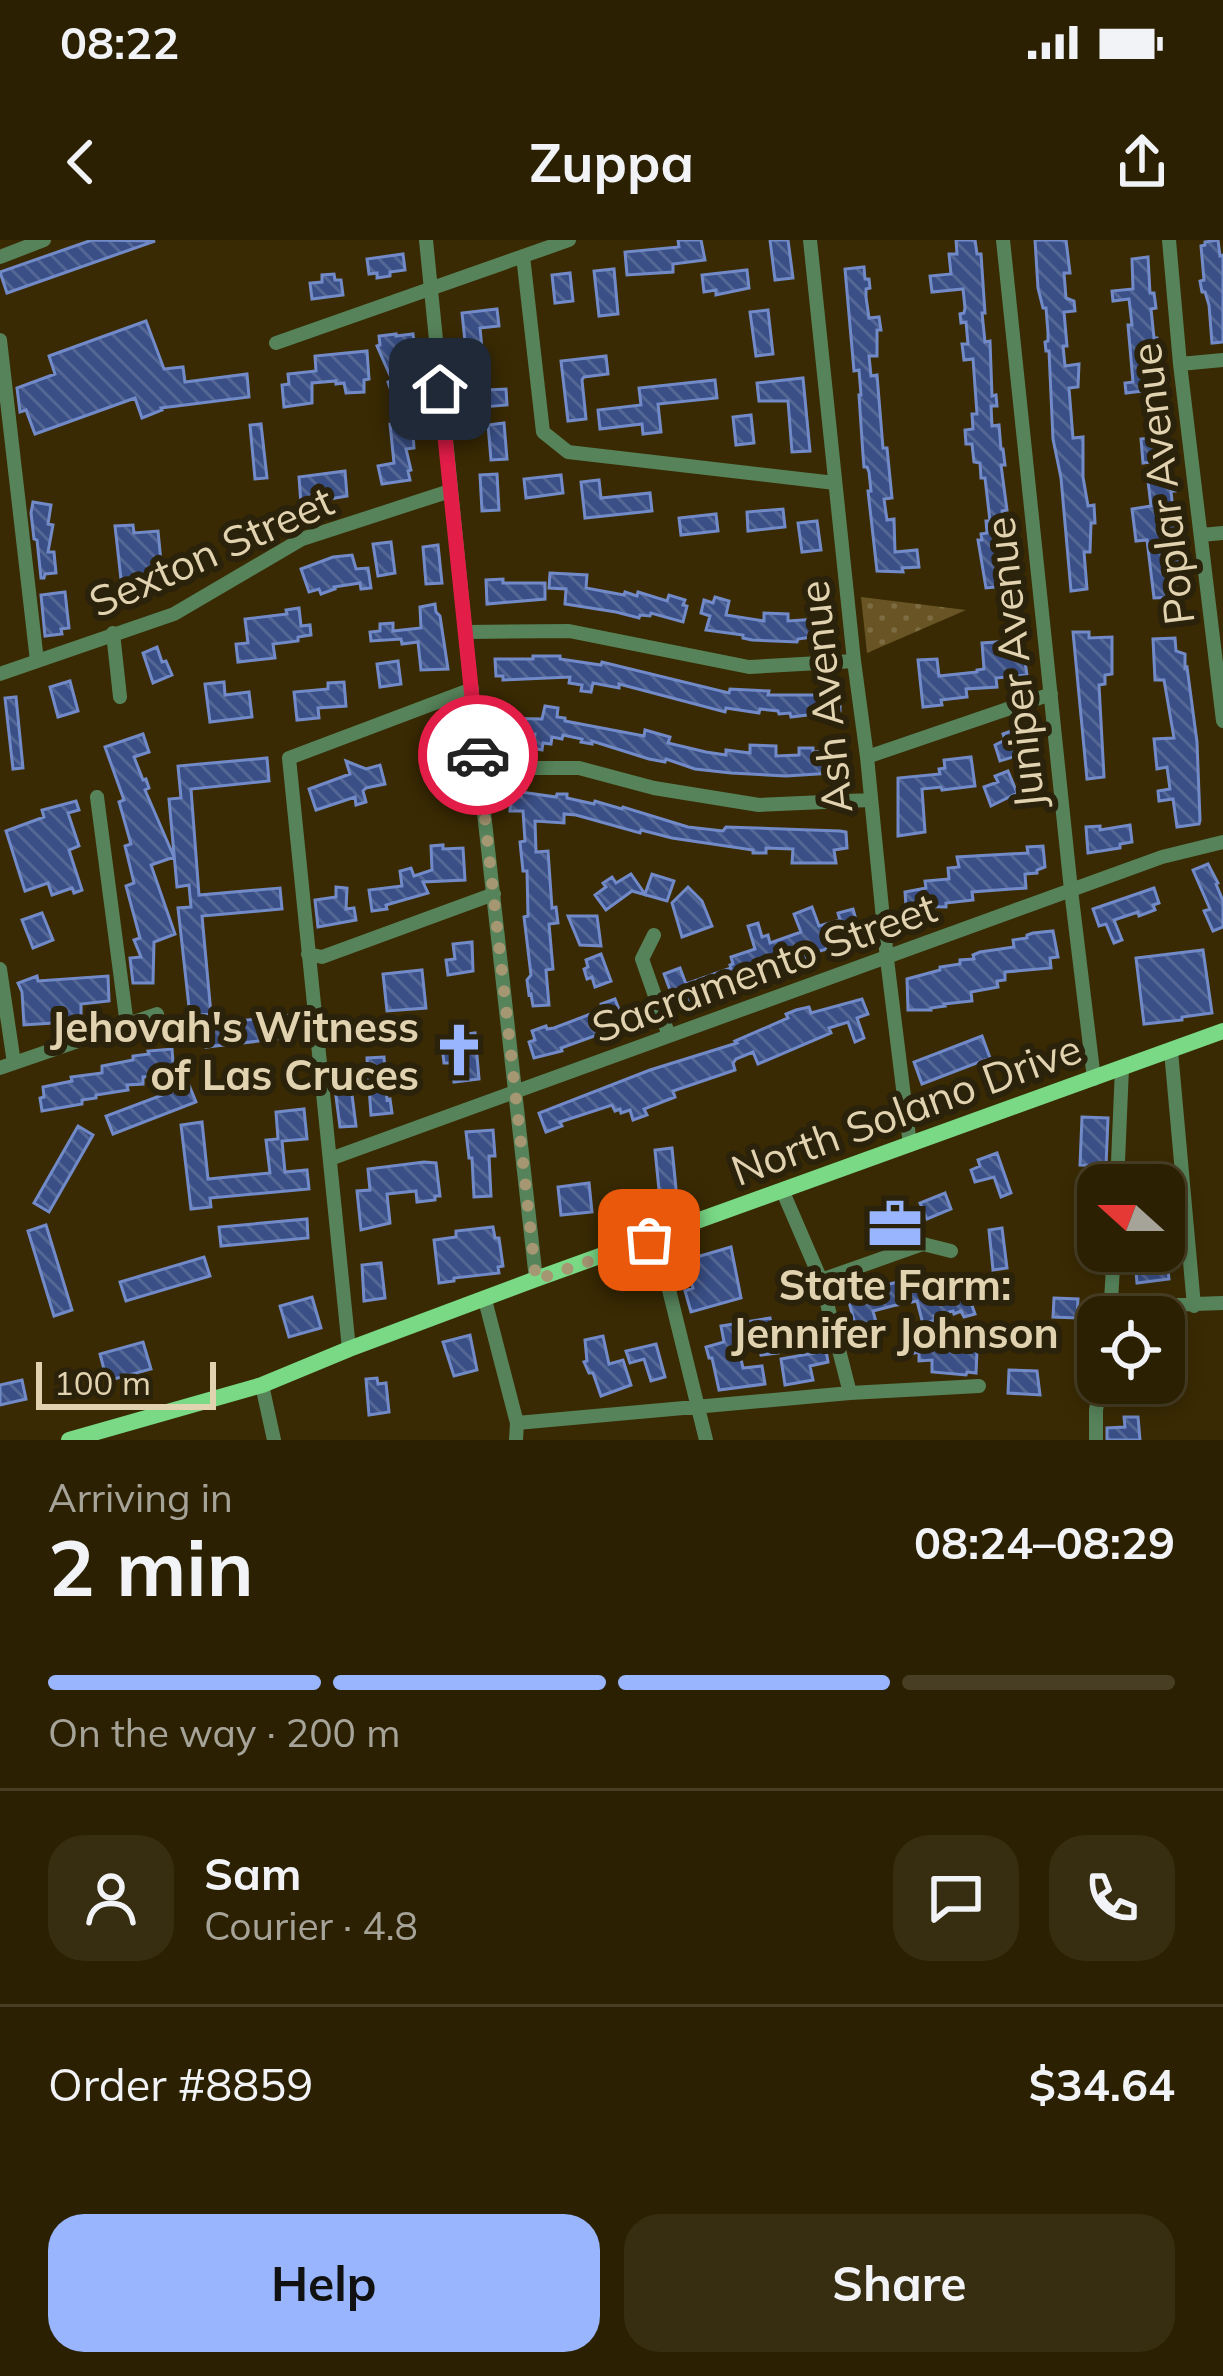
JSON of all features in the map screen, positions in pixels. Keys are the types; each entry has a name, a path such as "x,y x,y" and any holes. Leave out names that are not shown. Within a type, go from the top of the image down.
{"main road":[{"name":"North Solano Drive","path":"69,1440 262,1385 349,1348 1223,1031"}],"street":[{"path":"0,257 44,240"},
{"path":"426,240 536,1280"},
{"path":"276,343 569,240"},
{"name":"Ash Avenue","path":"810,240 910,1145"},
{"name":"Juniper Avenue","path":"1003,240 1094,1079"},
{"name":"Poplar Avenue","path":"1169,240 1223,721"},
{"path":"524,256 542,432 568,452 835,483"},
{"path":"0,340 38,661"},
{"path":"1180,364 1223,360"},
{"name":"Sexton Street","path":"0,674 174,614 302,539 450,491"},
{"path":"1201,535 1223,533"},
{"path":"467,632 569,631 749,667 854,661"},
{"path":"113,633 120,698"},
{"path":"349,1348 289,758 472,689"},
{"path":"867,757 1051,694"},
{"path":"479,768 580,768 654,788 759,805 870,800"},
{"path":"97,797 127,1025"},
{"name":"Sacramento Street","path":"330,1159 1162,856 1223,842"},
{"path":"308,954 322,957 494,894"},
{"path":"654,934 642,959 669,1036"},
{"path":"0,969 7,1065 157,1014"},
{"path":"1171,1051 1194,1306"},
{"path":"1118,1164 1122,1068"},
{"path":"783,1192 821,1280 850,1393"},
{"path":"656,1238 706,1440"},
{"path":"821,1280 923,1244 951,1251"},
{"path":"485,1300 517,1423 516,1440"},
{"path":"1185,1307 1223,1304"},
{"path":"262,1385 274,1440"},
{"path":"517,1423 850,1393 979,1387"},
{"path":"1096,1440 1097,1404"}],"shaded area":[{"path":"861,597 966,610 867,653"}],"building":[{"path":"92,240 155,241 7,293 0,272"},
{"path":"678,240 701,240 705,260 673,264 673,272 627,275 625,252 679,247"},
{"path":"770,240 788,240 793,278 775,280"},
{"path":"956,240 975,240 977,254 981,254 985,342 990,341 992,396 996,395 997,406 991,406 992,426 999,425 1003,449 1007,510 1002,511 1015,572 1009,572 1010,580 996,582 997,587 986,588 978,540 987,533 986,521 990,521 985,478 981,478 980,463 974,462 972,444 966,444 965,430 973,429 972,414 977,414 973,359 964,360 962,344 968,344 966,322 961,323 960,314 965,308 963,289 932,292 930,276 951,274 949,254 957,254"},
{"path":"1035,240 1066,240 1070,273 1064,273 1066,298 1074,301 1075,311 1064,312 1065,366 1079,364 1078,387 1069,388 1073,438 1083,437 1083,477 1088,506 1094,505 1090,552 1084,552 1087,589 1071,591 1053,439 1046,308 1038,288"},
{"path":"1218,240 1223,255 1223,342 1212,343 1209,305 1200,281 1204,280 1201,246"},
{"path":"403,254 405,270 377,278 377,273 369,274 367,259"},
{"path":"1148,257 1165,411 1162,428 1170,478 1174,478 1177,597 1154,598 1147,540 1136,541 1132,509 1151,506 1148,481 1159,480 1157,461 1143,463 1141,439 1149,438 1143,391 1126,393 1125,383 1133,382 1129,299 1113,301 1112,291 1133,289 1132,259"},
{"path":"864,267 870,288 866,289 869,318 879,317 881,330 877,330 877,356 869,356 871,376 877,375 883,448 887,448 892,498 884,499 887,520 894,519 895,552 917,550 919,567 902,568 903,572 877,571 845,269"},
{"path":"614,269 618,314 599,316 594,271"},
{"path":"747,270 749,288 716,295 716,290 704,292 702,275"},
{"path":"570,273 573,301 555,303 552,275"},
{"path":"334,274 335,280 341,280 343,295 312,299 310,283"},
{"path":"497,309 499,326 480,328 486,390 506,389 507,405 472,408 462,313"},
{"path":"768,310 773,354 756,356 750,312"},
{"path":"146,321 164,369 183,367 185,382 247,374 249,397 161,408 142,418 135,398 35,434 26,410 20,412 17,388 55,374 49,356"},
{"path":"413,334 415,350 397,353 413,384 411,390 393,397 388,382 392,380 377,346 379,336"},
{"path":"367,351 369,379 364,380 364,392 346,393 344,383 336,381 312,383 312,403 284,407 282,385 289,384 288,374 316,371 315,356"},
{"path":"606,356 608,374 582,380 586,419 568,421 561,361"},
{"path":"803,378 810,451 792,452 788,401 759,401 757,383"},
{"path":"715,380 717,398 658,404 661,432 643,434 642,424 600,429 598,410 641,405 639,388"},
{"path":"751,415 754,443 736,445 733,417"},
{"path":"412,421 414,448 406,449 410,480 382,484 378,466 394,463 390,424"},
{"path":"504,423 507,459 491,460 488,425"},
{"path":"261,424 267,478 255,479 250,425"},
{"path":"345,471 347,496 301,504 299,477"},
{"path":"497,474 499,510 482,511 480,475"},
{"path":"561,475 563,493 526,498 524,479"},
{"path":"599,480 601,498 650,493 652,511 585,518 581,482"},
{"path":"33,502 51,505 48,552 54,552 56,573 44,578 34,539"},
{"path":"783,509 785,527 748,531 747,512"},
{"path":"716,514 718,531 681,535 679,518"},
{"path":"817,521 821,550 802,552 798,523"},
{"path":"133,525 134,533 158,531 164,592 123,597 115,526"},
{"path":"391,542 395,573 378,576 373,544"},
{"path":"438,545 442,583 426,584 423,547"},
{"path":"352,555 356,569 368,568 371,588 361,589 360,583 321,594 319,589 309,592 301,569"},
{"path":"550,573 587,575 586,588 685,600 683,622 651,613 639,618 565,604 566,589 549,588"},
{"path":"503,579 503,583 545,583 545,599 487,604 486,580"},
{"path":"65,592 69,628 45,636 41,595"},
{"path":"715,597 729,601 726,615 764,621 764,613 788,614 788,621 832,618 833,634 797,642 752,640 706,630 710,616 701,613 704,600 713,603"},
{"path":"435,604 448,669 421,670 418,642 371,641 370,632 380,631 380,624 393,623 393,631 421,628 420,607"},
{"path":"299,608 301,626 310,625 311,635 273,644 275,658 238,662 236,644 248,643 245,619"},
{"path":"1020,629 1027,675 996,678 997,687 966,689 967,697 923,707 918,660 937,659 939,676 977,672 984,669 982,643 1011,641 1010,630"},
{"path":"1073,632 1089,632 1089,638 1112,637 1112,674 1105,675 1105,684 1099,685 1104,777 1087,779"},
{"path":"1175,638 1176,651 1185,654 1187,667 1197,742 1200,820 1177,827 1173,799 1159,801 1158,791 1170,789 1167,767 1157,769 1154,739 1174,738 1164,680 1155,680 1153,639"},
{"path":"157,647 172,675 153,683 143,653"},
{"path":"533,656 602,662 729,693 730,689 769,691 768,695 840,695 840,711 791,717 790,713 760,709 759,713 726,708 725,712 619,684 619,688 593,683 591,692 569,683 570,677 503,680 496,676 495,659"},
{"path":"398,661 401,684 380,687 377,664"},
{"path":"70,681 78,711 58,717 50,687"},
{"path":"224,682 225,695 249,692 252,717 210,722 205,684"},
{"path":"344,682 346,706 318,708 319,718 297,720 294,692 328,689 328,683"},
{"path":"16,697 23,768 13,769 5,698"},
{"path":"545,706 558,708 557,717 565,721 644,736 645,730 670,737 668,743 706,752 750,753 750,745 776,746 776,756 799,755 799,748 834,750 835,756 847,755 848,772 731,773 649,759 563,735 562,739 552,737 551,744 543,743 542,750 533,748 535,734 502,735 503,718 542,719"},
{"path":"1031,724 1034,734 1021,738 1026,753 1000,761 995,745 1005,740 1003,734"},
{"path":"143,734 149,752 134,757 174,857 151,865 175,934 154,942 153,983 133,983 130,958 141,957 126,886 134,883 125,846 131,844 119,802 124,800 105,747"},
{"path":"971,757 975,786 922,789 925,832 898,836 898,778 940,774 944,760"},
{"path":"267,758 269,781 191,789 199,895 280,888 282,909 202,916 211,1014 190,1016 178,908 191,907 189,885 177,887 169,799 181,798 178,766"},
{"path":"346,761 366,769 380,765 385,784 366,788 366,802 356,805 355,797 316,810 309,789 350,774"},
{"path":"1008,771 1017,793 991,806 984,787 998,782 995,776"},
{"path":"521,792 567,794 567,798 623,807 688,827 846,832 847,848 834,850 836,863 792,863 793,849 766,848 766,853 753,853 640,833 576,815 564,814 564,823 535,821 536,852 548,851 552,908 556,907 558,923 549,924 553,969 546,970 549,1005 533,1006 527,980 531,975 524,917 528,916 527,871 523,871 520,842 525,841 523,811 510,811 511,796 521,796"},
{"path":"76,801 79,810 68,813 79,846 69,850 82,890 74,893 72,888 52,895 48,883 25,891 6,831 44,817 42,810"},
{"path":"1130,825 1132,842 1088,853 1086,827 1100,826 1100,830"},
{"path":"443,845 443,849 463,848 465,880 423,882 428,893 372,911 369,890 402,886 400,871 411,868 414,876 432,870 431,846"},
{"path":"1043,846 1045,867 1025,874 1026,888 972,892 973,900 946,903 946,907 906,906 905,892 926,888 925,881 949,879 948,868 959,867 957,857 1028,853 1027,847"},
{"path":"1208,864 1223,901 1223,927 1213,931 1204,911 1210,909 1193,870"},
{"path":"631,874 645,894 652,874 674,881 667,901 632,891 606,910 595,895 606,887 603,883 612,877 616,883"},
{"path":"336,887 347,888 346,909 354,908 356,920 318,927 315,900 336,897"},
{"path":"688,887 702,901 712,926 682,937 672,903"},
{"path":"1154,888 1159,903 1153,905 1155,910 1114,920 1122,940 1114,943 1106,924 1099,926 1093,909"},
{"path":"812,907 819,926 840,920 838,913 853,909 861,938 825,942 827,949 814,956 676,1006 664,974 680,968 686,984 731,968 731,957 755,949 748,926 758,923 762,937 768,935 770,943 801,932 794,914"},
{"path":"42,913 53,940 33,948 22,920"},
{"path":"568,916 597,916 601,946 580,945"},
{"path":"1053,931 1058,957 1050,958 1051,968 1005,972 998,987 971,992 972,1001 908,1010 907,979 974,959 980,952 1014,947 1013,940 1033,933"},
{"path":"472,942 473,971 448,975 446,960 455,959 453,944"},
{"path":"1203,950 1212,1013 1144,1024 1136,958"},
{"path":"601,954 611,981 595,987 584,969 586,960"},
{"path":"422,970 426,1008 387,1011 383,974"},
{"path":"37,976 38,981 108,976 109,1001 81,1004 81,1018 68,1022 24,1025 18,983"},
{"path":"615,999 625,1027 534,1058 529,1042 535,1040 532,1031 601,1010 601,1004"},
{"path":"862,999 868,1014 857,1018 864,1038 855,1042 848,1022 758,1064 753,1052 736,1059 735,1070 673,1091 675,1097 644,1109 647,1115 633,1120 630,1110 621,1113 612,1105 560,1122 562,1126 546,1132 539,1113 737,1043 796,1010 809,1007 811,1013"},
{"path":"292,1015 295,1037 206,1047 204,1025"},
{"name":"Jehovah's Witness of Las Cruces","path":"475,1033 479,1079 454,1082 452,1063 444,1063 441,1037"},
{"path":"982,1036 990,1058 922,1084 914,1062"},
{"path":"172,1049 174,1075 143,1077 143,1084 127,1085 128,1090 42,1111 43,1087 102,1073 102,1066 133,1060 148,1051"},
{"path":"384,1057 392,1113 371,1115 367,1058"},
{"path":"189,1085 196,1102 113,1134 106,1116"},
{"path":"351,1087 356,1126 340,1127 335,1089"},
{"path":"304,1109 307,1139 282,1141 285,1172 307,1170 309,1189 210,1198 211,1207 191,1209 181,1125 202,1122 208,1179 270,1173 266,1140 278,1139 276,1112"},
{"path":"1082,1117 1108,1118 1106,1164 1080,1164"},
{"path":"78,1126 93,1135 49,1212 34,1203"},
{"path":"493,1130 491,1196 474,1197 466,1132"},
{"path":"672,1148 678,1209 661,1210 655,1150"},
{"path":"997,1153 1011,1193 1001,1197 994,1177 975,1182 971,1170 980,1166 978,1160"},
{"path":"436,1163 440,1196 417,1202 416,1191 387,1194 390,1223 361,1230 357,1191 370,1190 368,1169"},
{"path":"589,1183 592,1212 561,1215 558,1187"},
{"path":"945,1193 951,1209 927,1219 920,1203"},
{"path":"307,1219 308,1238 221,1246 219,1227"},
{"path":"46,1225 72,1310 54,1316 28,1231"},
{"path":"493,1227 503,1266 498,1267 499,1273 439,1283 434,1240 456,1237 456,1231"},
{"path":"1002,1228 1007,1268 993,1270 989,1230"},
{"path":"731,1247 741,1298 691,1312 685,1291 693,1288 683,1261"},
{"path":"204,1257 210,1276 126,1301 120,1282"},
{"path":"381,1263 385,1298 364,1301 362,1265"},
{"path":"1136,1272 1168,1272 1169,1279 1137,1283"},
{"path":"901,1281 905,1294 926,1288 933,1300 964,1283 975,1314 964,1317 961,1311 953,1311 923,1324 917,1301 892,1306 873,1311 880,1337 860,1342 847,1295"},
{"path":"312,1297 321,1328 289,1337 280,1306"},
{"path":"1054,1298 1077,1299 1077,1318 1053,1317"},
{"path":"770,1318 778,1353 761,1355 759,1345 739,1350 743,1368 762,1366 765,1384 719,1390 706,1347 724,1342 721,1326"},
{"path":"952,1322 957,1349 977,1351 976,1373 932,1372 932,1360 919,1361 919,1352 906,1355 904,1343 946,1343 944,1323"},
{"path":"470,1335 477,1370 454,1376 443,1342"},
{"path":"603,1336 609,1364 623,1360 631,1385 601,1396 584,1362 585,1340"},
{"path":"143,1342 151,1369 107,1381 100,1354"},
{"path":"656,1344 665,1377 651,1381 644,1359 630,1363 626,1351"},
{"path":"825,1344 828,1362 810,1366 813,1380 785,1385 781,1359 814,1353 812,1346"},
{"path":"1009,1370 1037,1371 1040,1395 1008,1393"},
{"path":"377,1378 378,1384 386,1383 389,1412 369,1415 366,1379"},
{"path":"22,1380 26,1399 0,1405 0,1385"},
{"path":"1124,1417 1138,1417 1140,1440 1107,1440 1107,1428 1125,1427"}],"way so far":[{"path":"478,755 536,1280 649,1240"}],"place":[{"name":"Jehovah's Witness of Las Cruces","path":"459,1050"},
{"name":"State Farm: Jennifer Johnson","path":"895,1224"}],"route":[{"path":"440,389 478,755"}]}
